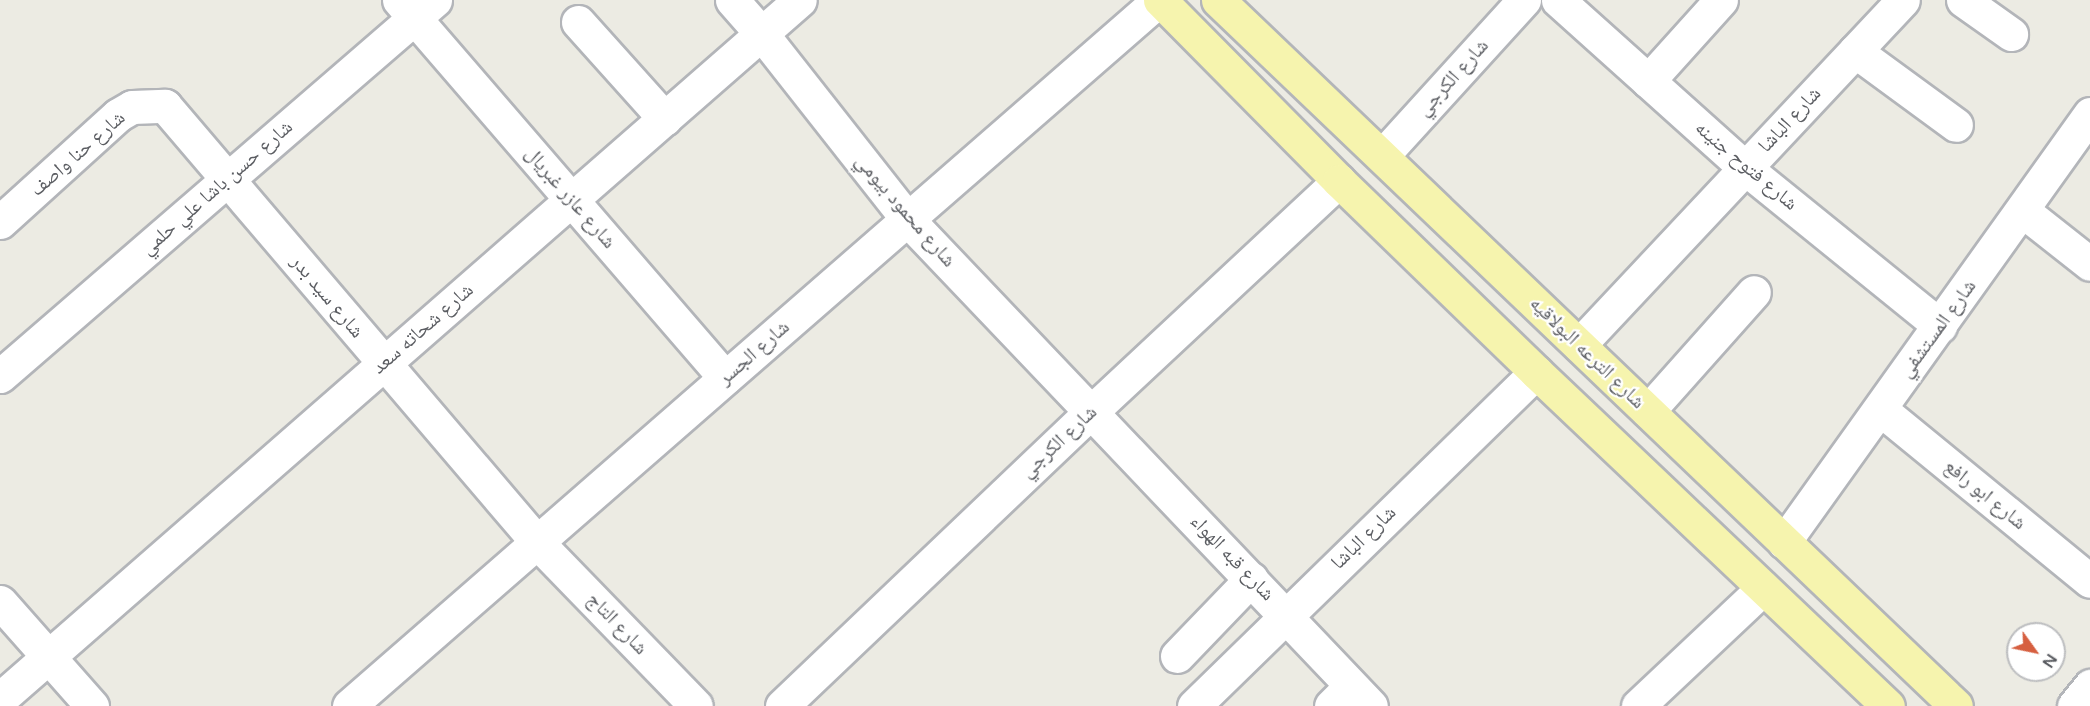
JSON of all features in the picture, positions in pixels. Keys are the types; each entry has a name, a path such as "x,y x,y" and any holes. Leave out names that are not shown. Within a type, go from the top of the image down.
{"main road":[{"path":"1160,0 1340,181 1536,372 1888,706"},
{"name":"شارع الترعه البولاقيه","path":"1224,2 1956,706"},
{"path":"1685,514 1718,478"}],"street":[{"name":"شارع محمود بيومي","path":"732,0 762,33 908,220 1091,412"},
{"name":"شارع شحاته سعد","path":"0,699 800,0"},
{"name":"شارع الجسر","path":"349,706 1160,0"},
{"name":"شارع الكرجي","path":"1382,156 1524,0"},
{"name":"شارع فتوح جنينه","path":"1558,0 1745,168 1940,326"},
{"path":"1648,81 1721,0"},
{"name":"شارع الباشا","path":"1579,345 1903,0"},
{"path":"1963,0 2011,34"},
{"name":"شارع حسن باشا علي حلمي","path":"0,376 227,180 416,6"},
{"name":"شارع عازر غبريال","path":"416,6 572,201 725,378"},
{"path":"578,22 665,119"},
{"path":"1856,51 1956,125"},
{"name":"شارع حنا واصف","path":"0,222 118,116 132,108 148,105 165,106"},
{"name":"شارع سيد بدر","path":"165,106 537,542"},
{"name":"شارع المستشفي","path":"1784,542 2023,211 2090,114"},
{"name":"شارع الكرجي","path":"782,706 1091,412 1340,181"},
{"path":"2023,211 2090,264"},
{"path":"1648,411 1754,292"},
{"name":"شارع الباشا","path":"1194,706 1536,372"},
{"name":"شارع ابو رافع","path":"1880,409 2090,580"},
{"name":"شارع قبه الهواء","path":"1091,412 1286,615 1351,699"},
{"name":"شارع التاج","path":"537,542 696,706"},
{"path":"1177,656 1251,579"},
{"path":"1638,706 1762,588"},
{"path":"0,602 47,658 92,706"},
{"path":"2074,706 2090,686"}]}
